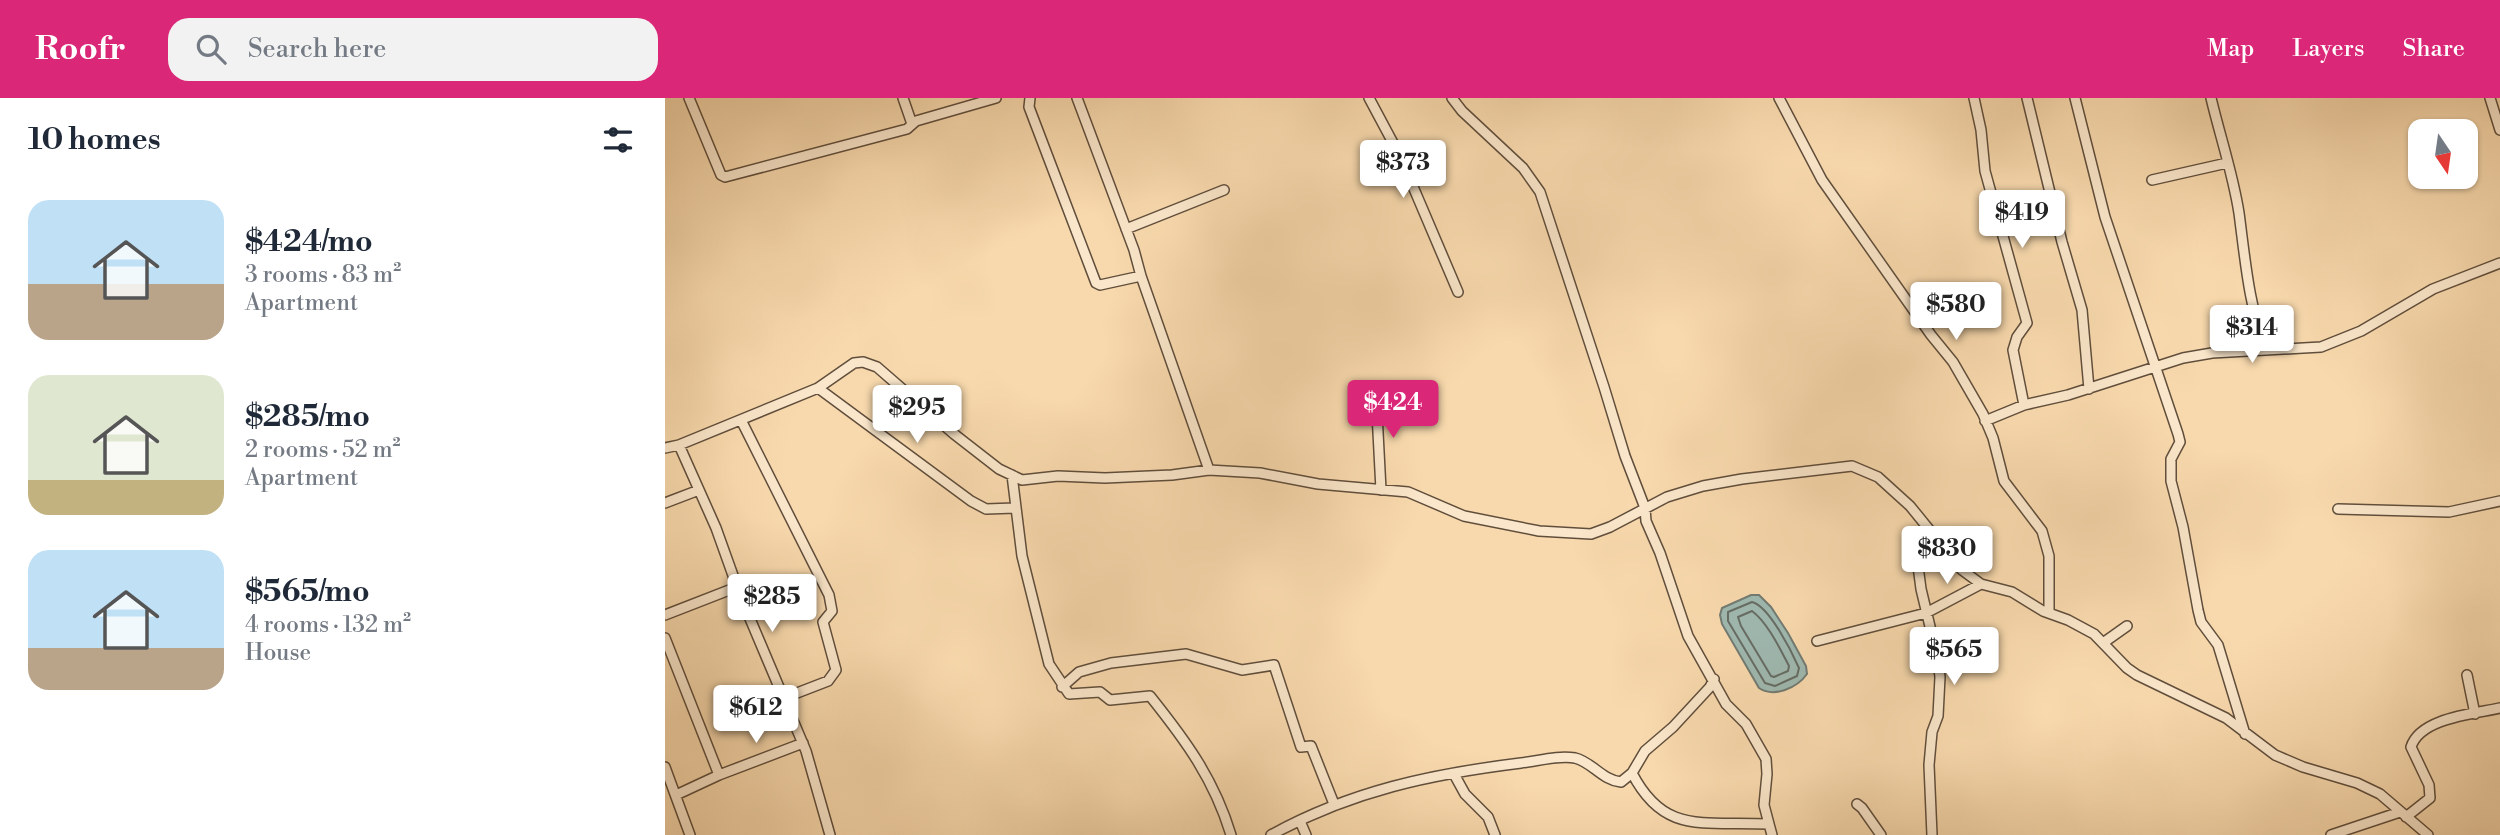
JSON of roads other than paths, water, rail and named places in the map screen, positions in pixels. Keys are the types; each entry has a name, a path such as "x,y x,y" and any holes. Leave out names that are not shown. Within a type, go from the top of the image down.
{"street":[{"path":"689,98 722,177 907,129 916,121 996,98"},
{"path":"903,98 912,124"},
{"path":"1030,98 1029,107 1096,283 1100,285 1141,276"},
{"path":"1077,98 1126,229 1209,470"},
{"path":"1369,98 1400,156 1458,292"},
{"path":"1453,98 1462,111 1523,168 1540,191 1625,456 1645,508 1646,521 1660,553 1688,636 1726,704 1746,724 1766,759 1764,805 1772,835"},
{"path":"1779,98 1822,180 1953,362 1986,421 2004,481 2042,531 2049,556 2049,614"},
{"path":"1973,98 1981,130 1985,171 2027,323 2017,337 2013,350 2024,405"},
{"path":"2027,98 2081,310 2089,389"},
{"path":"2075,98 2105,217 2180,442 2171,459 2171,481 2183,527 2201,622 2218,645 2223,657 2246,736"},
{"path":"2211,98 2238,210 2243,253 2260,334 2266,350"},
{"path":"2490,98 2500,131"},
{"path":"2152,180 2227,163"},
{"path":"1126,229 1224,190"},
{"path":"1986,421 2024,405 2089,389 2183,358 2212,352 2321,347 2361,331 2433,289 2500,263"},
{"path":"830,835 803,743 737,587 716,528 699,490 670,445 741,420 818,388 855,363 863,362 877,367 999,469 1022,480 1058,476 1104,478 1173,475 1209,470 1260,473 1318,484 1408,492 1464,516 1539,531 1591,534 1667,497 1716,484 1852,466 1878,477 1910,506 1962,570 1981,584 2012,592 2049,614 2068,620 2094,634 2137,675 2226,718 2246,736 2275,755 2303,767 2357,783 2380,794 2428,835"},
{"path":"818,388 971,501 986,509 1015,508"},
{"path":"1381,490 1377,413 1383,406 1382,394"},
{"path":"741,420 829,595 832,611 823,622 836,670 828,681 784,698"},
{"path":"1012,475 1022,556 1048,664 1069,694 1100,692 1110,700 1150,696 1178,730 1212,783 1231,835"},
{"path":"665,503 699,490"},
{"path":"2338,509 2449,512 2500,501"},
{"path":"1930,532 1915,543 1940,677 1938,716 1932,732 1929,765 1932,835"},
{"path":"1817,641 1926,613 1981,584"},
{"path":"665,615 737,587"},
{"path":"2103,643 2127,626"},
{"path":"665,638 719,775"},
{"path":"1062,687 1079,673 1111,663 1185,654 1242,670 1274,665 1301,747 1311,746 1334,804"},
{"path":"2467,675 2475,713"},
{"path":"1271,835 1334,804 1373,790 1554,758 1576,758 1610,781 1621,782 1632,773 1645,751 1673,727 1710,687 1714,679"},
{"path":"2331,835 2403,814 2428,800 2429,785 2411,747 2414,739 2423,729 2451,719 2500,708"},
{"path":"676,796 719,775 803,743"},
{"path":"665,767 690,835"},
{"path":"1632,773 1653,812 1658,818 1674,825 1718,828 1736,824 1769,824"},
{"path":"1454,774 1465,794 1488,817 1495,835"},
{"path":"1857,804 1862,807 1881,835"},
{"path":"1300,821 1306,835"}],"water":[{"path":"1751,595 1759,595 1771,607 1806,666 1807,674 1803,679 1785,690 1771,692 1759,688 1722,624 1722,608"}]}
